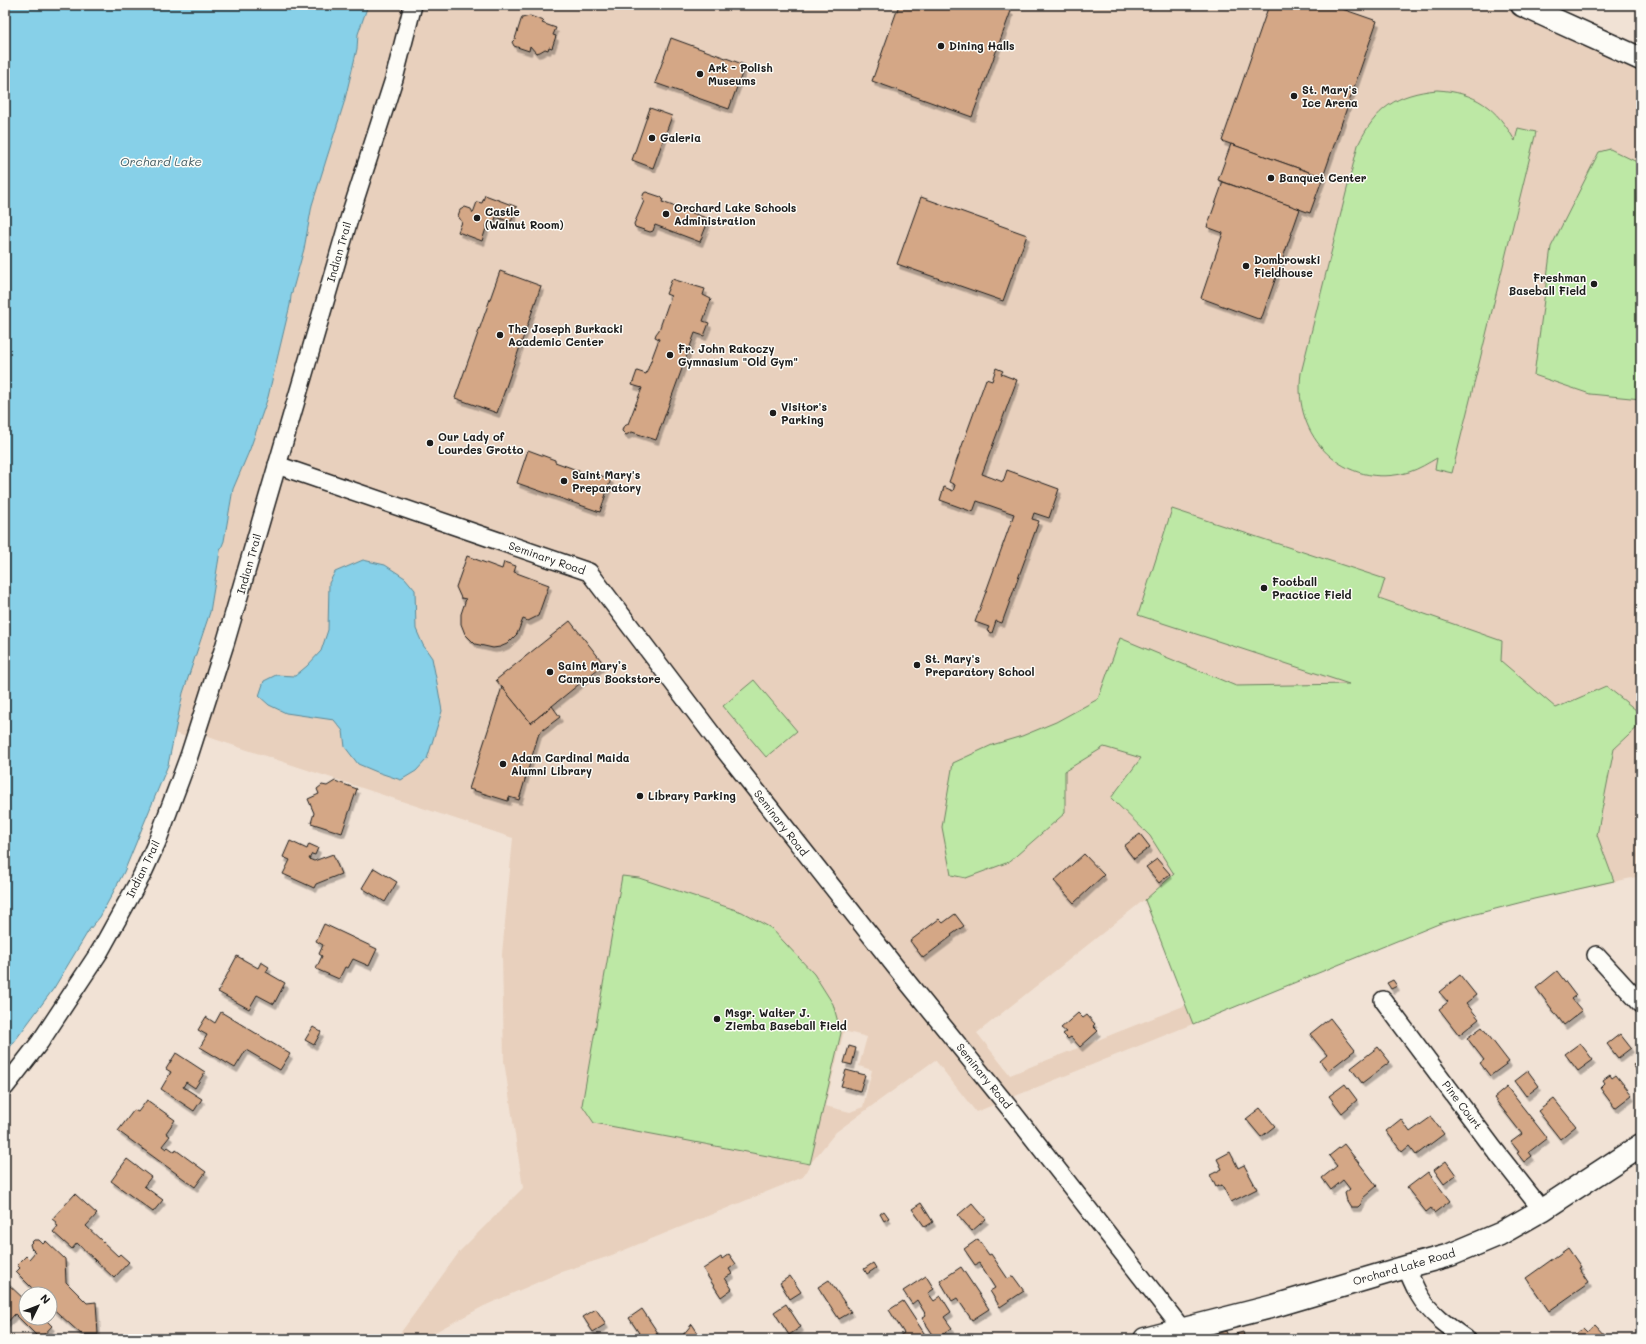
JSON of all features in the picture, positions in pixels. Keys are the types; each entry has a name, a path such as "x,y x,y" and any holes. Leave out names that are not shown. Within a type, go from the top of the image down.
{"main road":[{"path":"1522,5 1641,59"},
{"name":"Orchard Lake Road","path":"1145,1339 1274,1306 1450,1255 1500,1234 1542,1210 1641,1145"}],"street":[{"name":"Indian Trail","path":"5,1087 40,1042 100,951 153,852 189,756 211,689 248,568 352,209 394,78 413,5"},
{"name":"Seminary Road","path":"277,465 589,572 722,748 909,984 1015,1114 1182,1329"},
{"path":"1596,955 1641,1004"},
{"name":"Pine Court","path":"1383,1000 1494,1149 1542,1210"},
{"path":"1406,1267 1419,1295 1430,1309 1446,1324 1466,1339"}],"shaded area":[{"name":"St. Mary's Preparatory School","path":"368,5 1498,5 1641,71 1641,876 1534,899 1441,923 976,1112 935,1060 836,1132 810,1164 803,1177 607,1257 561,1272 484,1306 433,1333 416,1339 396,1339 460,1251 523,1188 504,1061 502,954 513,838 205,736 202,742 174,733 183,693 210,612 220,551 224,541 233,489 250,449 268,397 291,296 304,249 312,205 344,103 357,49 358,34","holes":["1144,900 1186,1005 1010,1075 977,1033","844,1031 867,1037 859,1066 872,1070 863,1107 850,1112 825,1106"]}],"green space":[{"path":"1437,90 1463,94 1484,104 1501,119 1515,141 1518,128 1536,132 1452,473 1435,469 1437,458 1420,468 1409,472 1385,476 1363,474 1344,466 1327,454 1314,437 1305,418 1300,396 1301,373 1358,145 1372,121 1389,105 1410,95"},
{"name":"Freshman Baseball Field","path":"1610,149 1641,164 1641,399 1590,394 1534,375 1551,247 1599,152"},
{"path":"1172,509 1385,579 1379,598 1502,641 1501,661 1556,708 1606,686 1641,714 1641,724 1614,749 1597,835 1614,881 1534,899 1441,923 1193,1024 1145,900 1174,874 1150,836 1111,798 1141,758 1104,747 1065,771 1065,813 1009,862 966,878 951,875 942,827 953,763 992,745 1022,736 1056,722 1098,699 1120,638 1236,686 1349,684 1138,615"},
{"path":"1641,638 1641,678 1637,677"},
{"path":"754,680 797,731 766,757 723,706"},
{"name":"Msgr. Walter J. Ziemba Baseball Field","path":"622,876 639,878 742,912 771,928 814,974 833,1004 841,1033 810,1164 594,1123 582,1105"}],"water":[{"name":"Orchard Lake","path":"5,5 368,5 358,34 357,49 344,103 312,205 304,249 291,296 268,397 250,449 233,489 224,541 220,551 210,612 183,693 168,765 124,872 100,917 89,930 54,988 5,1054"},
{"path":"363,560 385,565 405,578 415,590 416,629 423,645 432,658 442,711 427,759 416,771 401,780 358,764 345,747 343,731 334,720 286,713 269,705 259,696 264,681 276,675 295,676 321,651 328,630 329,583 335,572"}],"building":[{"name":"Dining Halls","path":"899,5 995,5 1011,11 972,117 872,81"},
{"name":"St. Mary's Ice Arena","path":"1269,5 1331,5 1377,21 1323,177 1222,141"},
{"path":"530,16 544,21 542,23 556,28 553,35 556,36 552,48 549,47 548,50 545,49 536,53 530,46 529,51 514,46 512,42 515,39 522,18"},
{"name":"Ark - Polish Museums","path":"671,38 745,65 729,109 655,83"},
{"name":"Galeria","path":"650,108 672,116 653,168 632,160"},
{"name":"Banquet Center","path":"1231,144 1323,177 1310,213 1218,180"},
{"name":"Dombrowski Fieldhouse","path":"1223,182 1300,209 1261,320 1201,298 1223,233 1207,227"},
{"name":"Orchard Lake Schools Administration","path":"646,192 661,197 663,199 662,202 709,219 700,242 655,225 653,231 650,232 635,227 634,224 644,201 642,198"},
{"name":"Castle (Walnut Room)","path":"485,195 517,207 511,222 496,217 494,223 488,222 482,241 458,232 462,222 458,216 460,210 465,207 471,209 473,213 477,202 482,203"},
{"path":"921,197 1027,235 1003,301 897,264"},
{"name":"The Joseph Burkacki Academic Center","path":"500,271 541,286 497,413 455,398"},
{"name":"Fr. John Rakoczy Gymnasium \"Old Gym\"","path":"672,279 705,289 703,295 711,299 703,321 709,323 704,336 695,333 656,440 632,432 626,435 622,431 623,427 628,424 642,388 632,385 637,371 646,374 659,339 655,337 671,296 666,294"},
{"path":"996,368 1003,371 1001,374 1017,380 982,474 1003,482 1007,470 1059,489 1049,518 1034,513 1032,519 1039,521 1002,623 996,621 992,633 987,631 989,627 975,622 1014,514 977,501 973,512 940,500 944,487 953,491 955,485 949,482 986,379 992,381"},
{"name":"Saint Mary's Preparatory","path":"528,450 585,473 586,471 611,479 600,512 517,483"},
{"path":"467,556 502,569 504,562 516,566 514,572 549,585 538,616 528,621 523,619 517,634 507,644 500,647 493,648 475,644 465,634 461,624 461,614 466,599 461,598 456,587"},
{"name":"Saint Mary’s Campus Bookstore","path":"570,621 604,664 531,723 496,680"},
{"name":"Adam Cardinal Maida Alumni Library","path":"502,687 531,723 552,706 560,717 539,733 519,800 509,797 508,801 469,789"},
{"path":"335,781 357,789 342,833 311,823 314,813 308,799 319,794 317,789 322,785 327,786"},
{"path":"1140,834 1150,847 1134,859 1124,846"},
{"path":"290,841 307,849 309,844 318,848 315,855 312,854 309,859 314,861 333,854 341,874 316,884 314,888 283,874 290,860 283,857"},
{"path":"1084,854 1104,875 1074,903 1054,881"},
{"path":"1157,859 1170,874 1159,883 1146,867"},
{"path":"374,868 397,882 385,902 362,888"},
{"path":"955,914 964,926 923,958 910,941 939,919 943,923"},
{"path":"324,924 377,949 369,966 353,959 348,968 345,967 339,979 316,969 322,956 319,954 323,945 316,941"},
{"path":"237,956 258,968 261,962 269,967 266,972 285,983 274,1004 257,995 249,1009 218,992"},
{"path":"1557,971 1576,996 1572,999 1582,1011 1564,1025 1536,988"},
{"path":"1460,975 1476,995 1466,1003 1479,1019 1459,1035 1439,1009 1448,1002 1439,992"},
{"path":"1393,980 1397,986 1391,989 1387,983"},
{"path":"221,1012 290,1054 280,1070 246,1050 235,1068 200,1047 207,1035 198,1030 206,1017 215,1023"},
{"path":"1078,1013 1083,1018 1087,1015 1095,1024 1093,1026 1098,1031 1080,1047 1071,1037 1068,1039 1063,1034 1066,1032 1061,1028"},
{"path":"1330,1018 1355,1050 1328,1071 1320,1061 1327,1055 1310,1034"},
{"path":"313,1027 321,1032 314,1045 305,1040"},
{"path":"1482,1027 1509,1062 1490,1076 1480,1063 1484,1060 1467,1038"},
{"path":"1620,1034 1631,1048 1618,1058 1607,1044"},
{"path":"1580,1043 1593,1060 1578,1071 1565,1054"},
{"path":"849,1046 856,1048 852,1065 844,1063"},
{"path":"1378,1047 1390,1062 1362,1083 1351,1068"},
{"path":"176,1053 205,1072 195,1088 186,1082 183,1087 202,1099 194,1111 161,1089 171,1072 166,1069"},
{"path":"1641,1059 1641,1076 1633,1065"},
{"path":"846,1070 865,1075 860,1091 841,1086"},
{"path":"1528,1071 1539,1086 1526,1096 1515,1081"},
{"path":"1610,1075 1612,1078 1616,1075 1632,1095 1615,1108 1600,1088 1605,1083 1603,1080"},
{"path":"1345,1084 1357,1100 1342,1113 1329,1096"},
{"path":"1507,1087 1547,1138 1529,1152 1532,1156 1524,1162 1517,1153 1519,1152 1511,1142 1522,1134 1494,1098"},
{"path":"1554,1099 1576,1126 1560,1139 1538,1111"},
{"path":"147,1100 175,1120 166,1133 170,1136 162,1146 166,1149 168,1147 175,1152 176,1150 206,1172 195,1187 118,1131 134,1110 138,1112"},
{"path":"1260,1108 1275,1126 1261,1137 1246,1119"},
{"path":"1431,1117 1444,1134 1416,1155 1409,1146 1402,1152 1386,1131 1401,1119 1410,1132"},
{"path":"1344,1144 1377,1186 1363,1198 1358,1207 1351,1207 1347,1201 1345,1193 1350,1189 1343,1180 1331,1190 1322,1178 1337,1166 1329,1156"},
{"path":"1230,1152 1238,1168 1244,1165 1257,1189 1231,1202 1222,1185 1216,1187 1210,1175 1222,1169 1217,1159"},
{"path":"127,1159 151,1177 144,1186 163,1200 153,1212 111,1181"},
{"path":"1446,1161 1456,1175 1444,1184 1434,1170"},
{"path":"1428,1172 1450,1201 1434,1213 1431,1208 1426,1212 1407,1188"},
{"path":"75,1194 97,1214 86,1226 118,1256 120,1254 129,1262 114,1278 77,1243 72,1249 53,1232 58,1226 52,1219"},
{"path":"921,1203 933,1222 925,1227 912,1209"},
{"path":"972,1203 986,1219 972,1231 958,1215"},
{"path":"884,1211 889,1218 884,1221 880,1214"},
{"path":"978,1239 989,1255 991,1254 1008,1279 1013,1276 1024,1291 1000,1307 990,1291 995,1288 979,1263 975,1265 964,1249"},
{"path":"34,1240 39,1240 43,1244 46,1241 65,1259 66,1282 87,1303 96,1302 98,1334 81,1334 58,1313 58,1286 30,1286 16,1272 20,1268 17,1265 26,1256 29,1259 35,1252 31,1248 30,1244"},
{"path":"1568,1248 1581,1267 1579,1268 1589,1283 1549,1311 1526,1278"},
{"path":"729,1254 736,1264 729,1269 732,1274 725,1278 732,1289 721,1297 703,1269 721,1257 722,1259"},
{"path":"873,1263 876,1268 867,1274 864,1269"},
{"path":"961,1267 989,1309 972,1320 957,1298 952,1301 940,1281"},
{"path":"790,1276 801,1292 790,1299 780,1283"},
{"path":"926,1276 934,1289 928,1293 934,1301 941,1296 951,1312 944,1317 952,1328 936,1339 922,1318 926,1315 917,1300 912,1304 903,1291"},
{"path":"829,1280 851,1312 839,1319 818,1287"},
{"path":"6,1282 18,1293 18,1317 15,1314 5,1325"},
{"path":"903,1301 928,1339 896,1338 904,1333 889,1310"},
{"path":"786,1304 801,1327 789,1335 774,1312"},
{"path":"596,1309 606,1324 593,1332 583,1317"},
{"path":"642,1309 658,1333 648,1339 643,1339 629,1318"},
{"path":"692,1324 702,1339 683,1339 682,1336"},
{"path":"1595,1324 1609,1339 1570,1339 1583,1327 1587,1331"},
{"path":"27,1326 52,1326 40,1339"},
{"path":"1226,1331 1228,1336 1243,1332 1245,1339 1198,1339"}],"place":[{"name":"Dining Halls","path":"941,46"},
{"name":"Ark - Polish Museums","path":"700,74"},
{"name":"St. Mary's Ice Arena","path":"1294,96"},
{"name":"Galeria","path":"652,138"},
{"name":"Banquet Center","path":"1271,178"},
{"name":"Orchard Lake Schools Administration","path":"666,214"},
{"name":"Castle (Walnut Room)","path":"477,218"},
{"name":"Dombrowski Fieldhouse","path":"1246,266"},
{"name":"Freshman Baseball Field","path":"1594,284"},
{"name":"The Joseph Burkacki Academic Center","path":"500,335"},
{"name":"Fr. John Rakoczy Gymnasium \"Old Gym\"","path":"670,355"},
{"name":"Visitor's Parking","path":"773,413"},
{"name":"Our Lady of Lourdes Grotto","path":"430,443"},
{"name":"Saint Mary's Preparatory","path":"564,481"},
{"name":"Football Practice Field","path":"1264,588"},
{"name":"St. Mary's Preparatory School","path":"917,665"},
{"name":"Saint Mary’s Campus Bookstore","path":"550,672"},
{"name":"Adam Cardinal Maida Alumni Library","path":"503,764"},
{"name":"Library Parking","path":"640,796"},
{"name":"Msgr. Walter J. Ziemba Baseball Field","path":"717,1019"}]}
